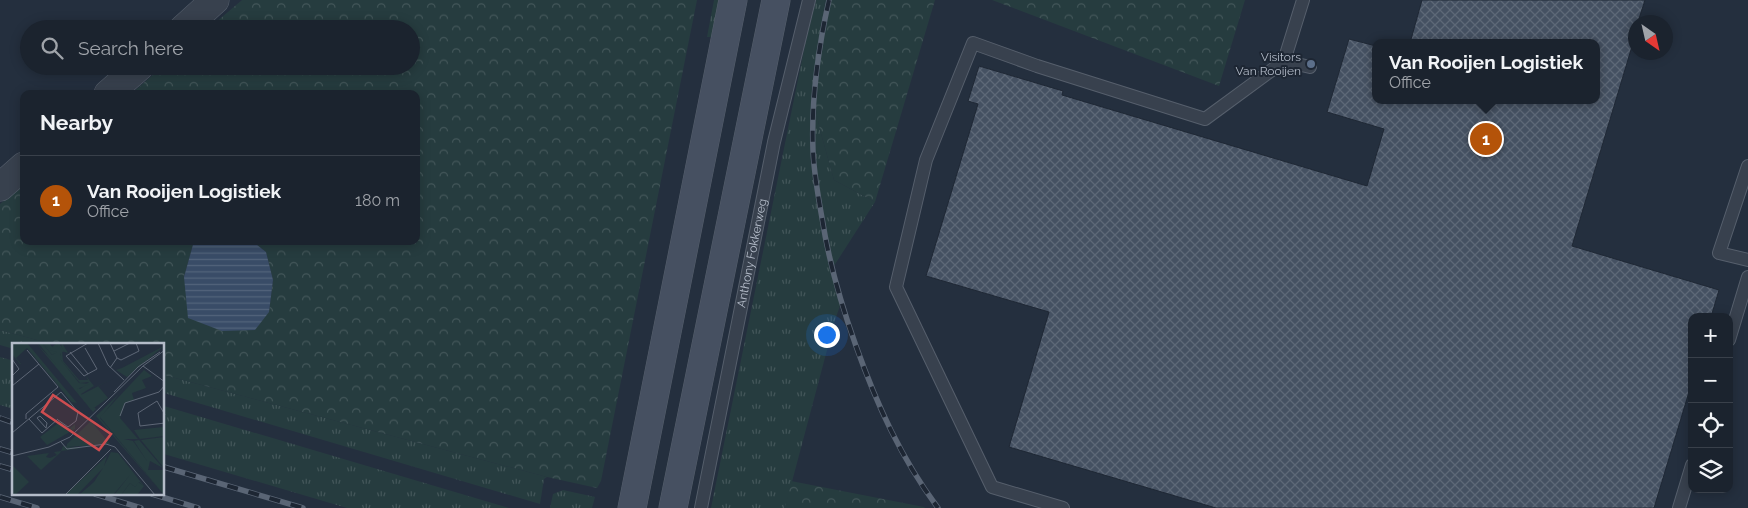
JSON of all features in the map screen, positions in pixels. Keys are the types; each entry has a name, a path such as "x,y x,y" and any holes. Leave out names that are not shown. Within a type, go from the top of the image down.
{"main road":[{"path":"632,508 733,0"},
{"path":"673,508 776,0"}],"street":[{"path":"193,20 215,0"},
{"path":"113,90 130,75"},
{"path":"0,186 20,169"}],"lane":[{"name":"Anthony Fokkerweg","path":"701,508 774,142 809,0"},
{"path":"1063,508 992,487 896,287 926,160 973,42 1037,66 1205,119 1284,61 1303,0"},
{"path":"1284,61 1310,67"},
{"path":"1748,166 1719,252 1748,260"},
{"path":"1733,327 1748,277"},
{"path":"1679,508 1688,478"}],"green space":[{"path":"242,0 697,0 601,481 597,488 547,477 165,375 165,343 48,343 0,330 0,204 20,188 20,245 193,245 184,277 269,312 273,280 266,252 257,245 420,245 420,90 136,90 153,75 420,75 420,20 219,20"},
{"path":"714,0 722,0 714,37 707,37"},
{"path":"816,0 825,0 812,91 820,130 834,180 875,202 832,269 841,303 785,508 711,508 806,40"},
{"path":"825,0 935,0 875,202 834,180 820,130 812,91"},
{"path":"992,0 1245,0 1219,86"},
{"path":"0,330 48,343 12,343 12,348 0,345"},
{"path":"0,357 12,360 12,408 0,405"},
{"path":"165,375 547,477 544,479 540,504 165,393"},
{"path":"165,406 509,508 347,508 165,454"},
{"path":"791,481 924,507 925,508 785,508"},
{"path":"563,490 595,497 592,508 550,508 553,494"}],"water":[{"path":"193,245 257,245 266,252 273,280 269,312 255,330 222,331 188,318 184,277"}],"building":[{"path":"1422,0 1645,0 1640,15 1628,15 1628,60 1572,246 1719,290 1712,313 1688,313 1688,395 1654,508 1216,508 1009,447 1049,312 926,276 978,104 968,101 979,66 1063,91 1062,95 1367,186 1384,129 1327,112 1349,39 1372,45 1372,104 1600,104 1600,39 1411,39"}],"railway":[{"path":"829,0 816,75 813,113 815,176 828,251 845,315 872,389 901,450 938,508"},
{"path":"0,418 12,422"},
{"path":"0,449 12,452"},
{"path":"0,466 12,469"},
{"path":"165,467 303,508"},
{"path":"102,496 141,508"},
{"path":"159,496 198,508"},
{"path":"0,497 37,508"}],"place":[{"name":"Visitors Van Rooijen","path":"1311,64"},
{"name":"Van Rooijen Logistiek","path":"1486,139"}]}
